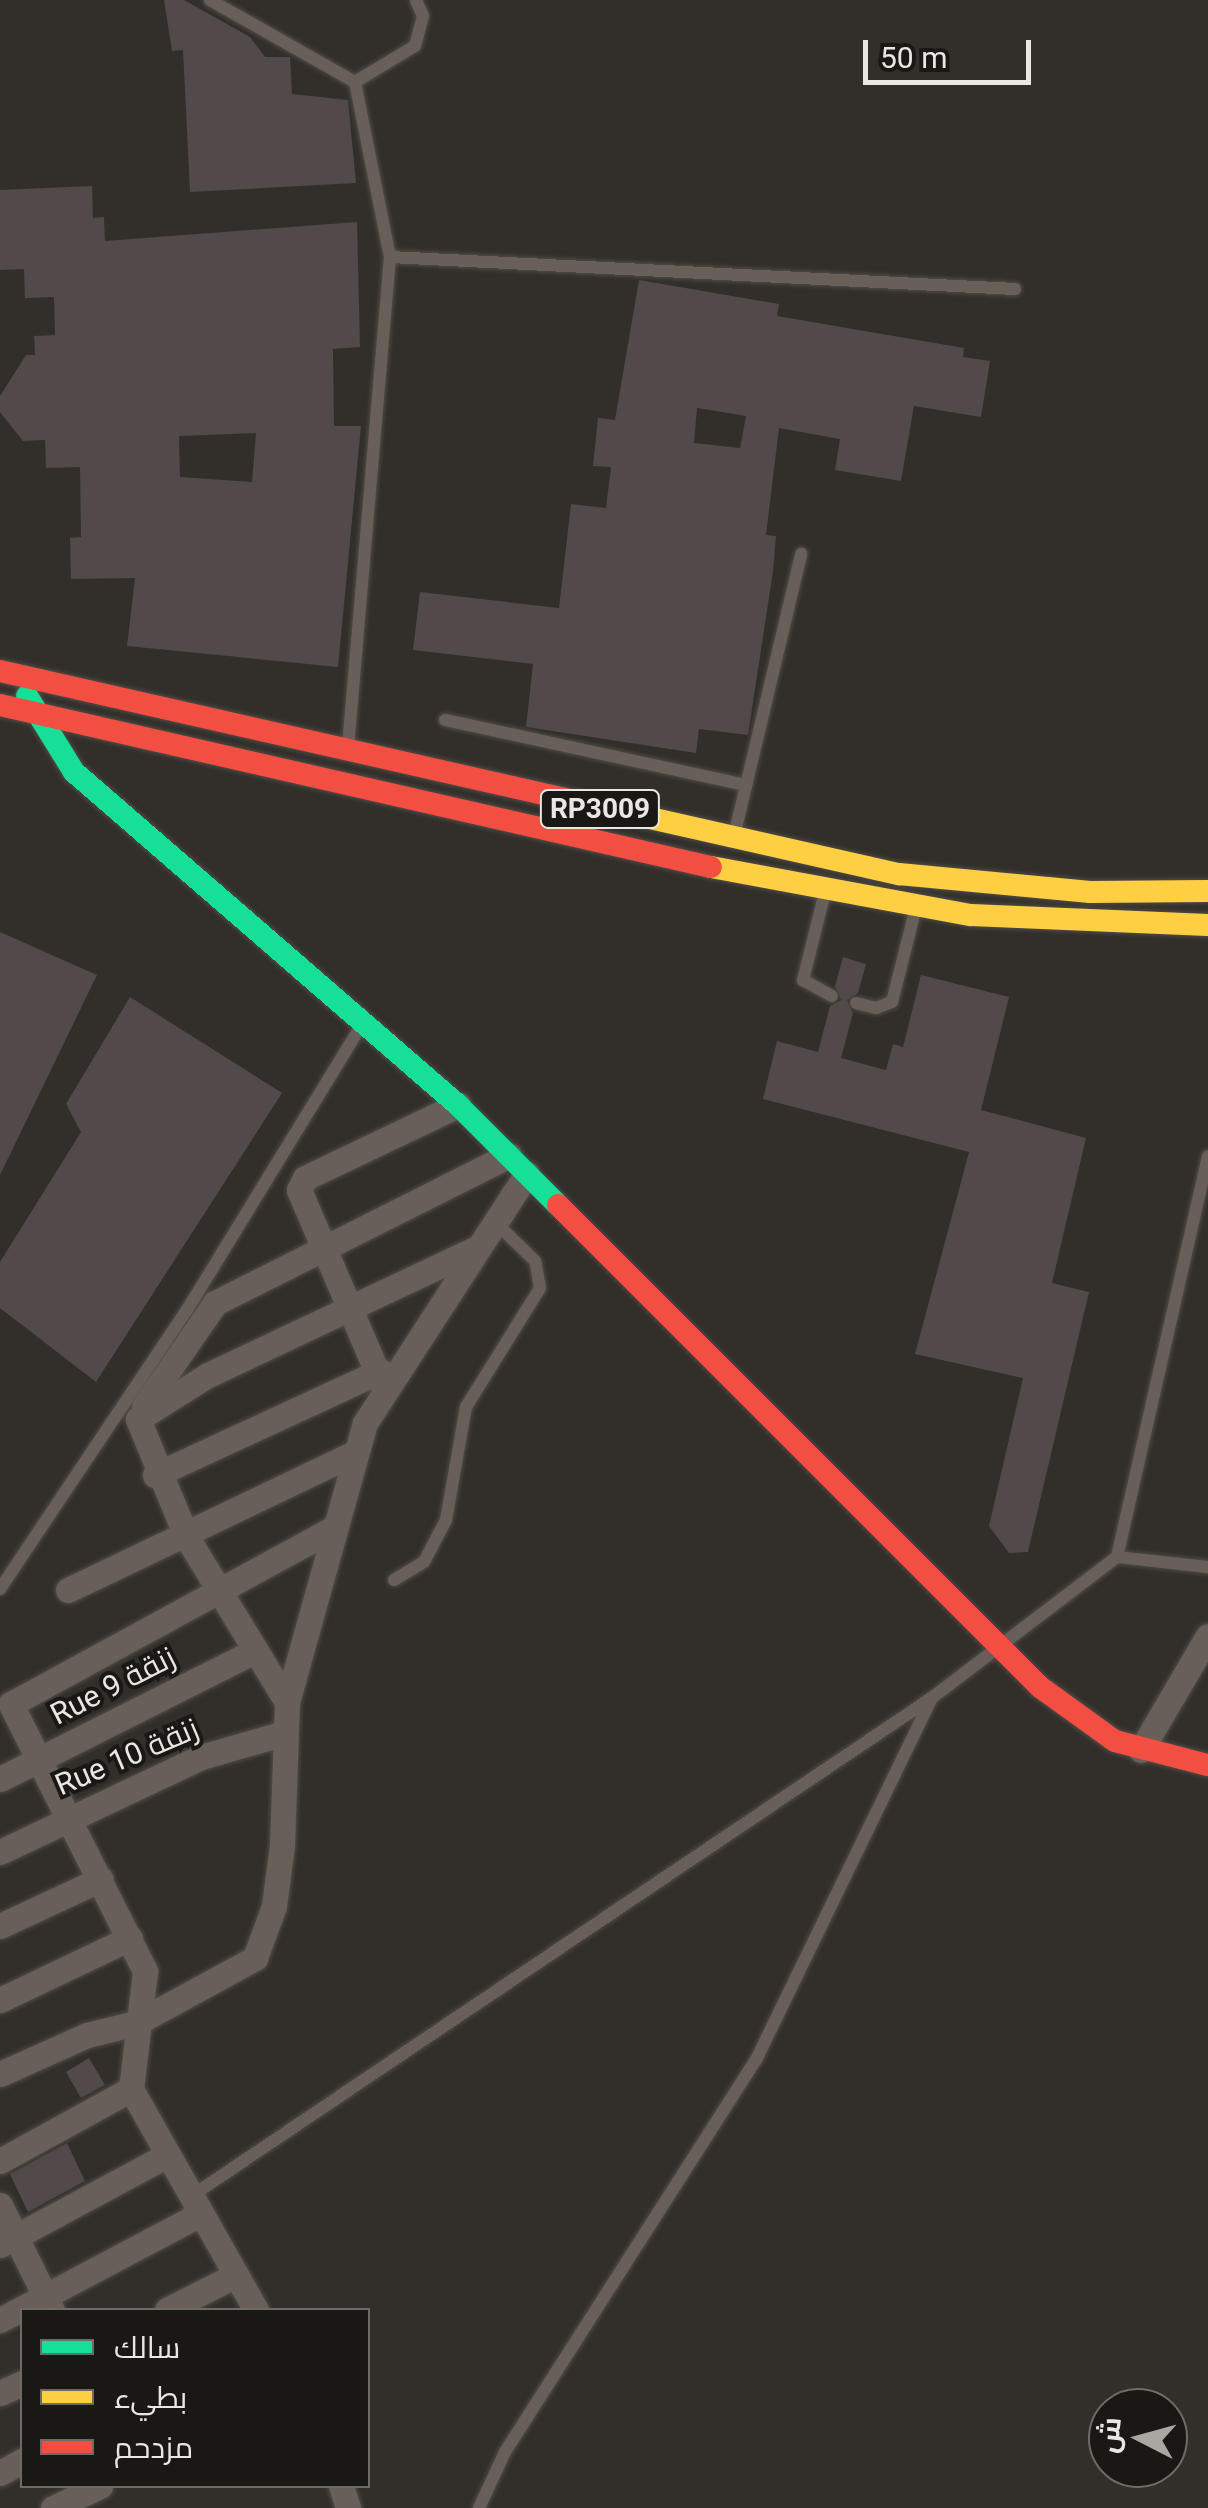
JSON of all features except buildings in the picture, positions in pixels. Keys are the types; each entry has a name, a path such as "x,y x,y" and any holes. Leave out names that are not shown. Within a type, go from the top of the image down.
{"main road":[{"name":"RP3009","path":"10,673 347,754 734,839 972,884 1208,892"},
{"path":"10,673 32,713 74,772 458,1105 997,1647 1072,1714 1141,1750 1207,1768"},
{"name":"RP3009","path":"0,705 825,893 916,908 1208,925"}],"street":[{"path":"382,1379 301,1202 305,1178 458,1105"},
{"path":"0,2074 87,2035 136,2023 241,1971 267,1935 282,1845 287,1702 356,1452 382,1379 494,1220 518,1165"},
{"path":"287,1702 186,1536 138,1430 142,1409 214,1302 324,1246 518,1165"},
{"path":"142,1409 473,1250"},
{"path":"156,1475 382,1379"},
{"path":"68,1590 356,1452"},
{"path":"255,2308 132,2089 136,2023 145,1972 101,1878 34,1762 11,1711 15,1698 219,1593 336,1527"},
{"path":"1141,1750 1208,1636"},
{"name":"Rue 9 زنقة","path":"0,1779 254,1651"},
{"name":"Rue 10 زنقة","path":"0,1852 201,1758 284,1733"},
{"path":"0,1926 101,1878"},
{"path":"0,2000 130,1938"},
{"path":"0,2161 132,2089"},
{"path":"8,2241 167,2155"},
{"path":"0,2205 8,2241 48,2304 195,2206"},
{"path":"171,2308 236,2275"},
{"path":"52,2508 96,2488"}],"lane":[{"path":"210,0 356,82 390,258 347,754"},
{"path":"356,82 415,46 423,16 416,0"},
{"path":"390,258 1015,288"},
{"path":"734,839 801,554"},
{"path":"445,720 746,785"},
{"path":"825,893 803,980 832,996"},
{"path":"856,1003 876,1008 892,1002 916,908"},
{"path":"0,1589 187,1310 364,1022"},
{"path":"195,2206 933,1697 1116,1557 1208,1156"},
{"path":"394,1580 424,1562 446,1520 466,1407 540,1288 536,1261 494,1220"},
{"path":"1116,1557 1208,1567"},
{"path":"478,2508 505,2452 756,2060 933,1697"}],"traffic: fast":[{"path":"27,696 74,772 458,1105 558,1205"}],"traffic: slow":[{"path":"592,805 899,874 1090,892 1208,891"},
{"path":"711,867 971,915 1208,925"}],"traffic: jam":[{"path":"0,671 592,805"},
{"path":"0,705 711,867"},
{"path":"558,1205 1040,1687 1115,1741 1208,1765"}]}
